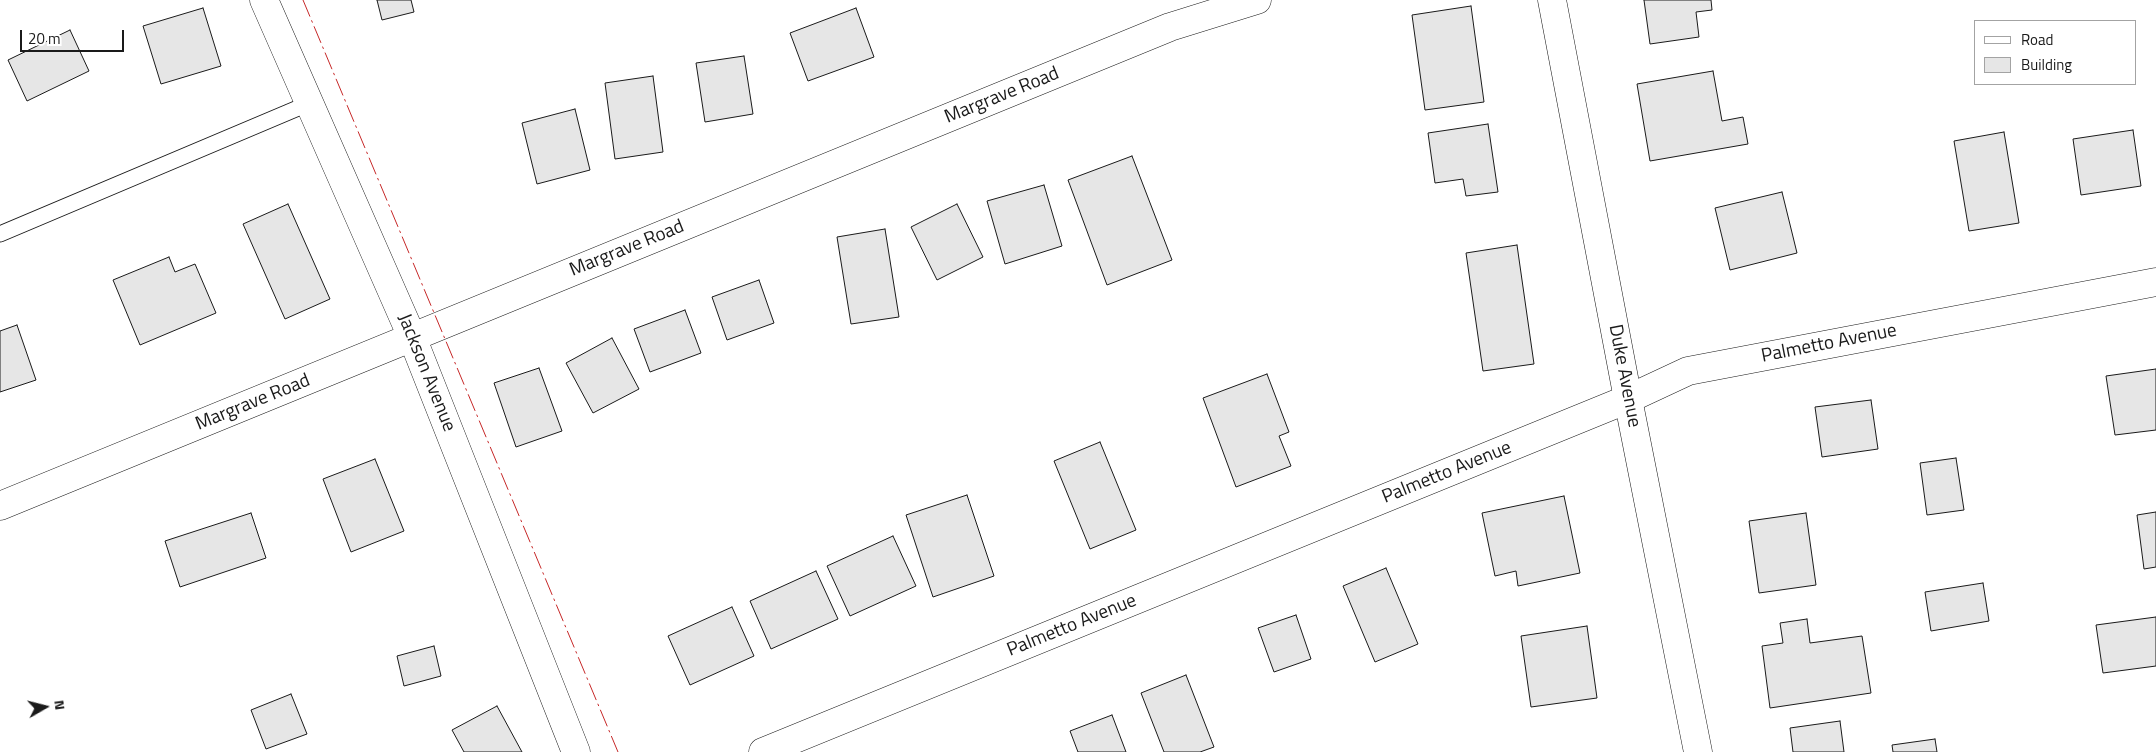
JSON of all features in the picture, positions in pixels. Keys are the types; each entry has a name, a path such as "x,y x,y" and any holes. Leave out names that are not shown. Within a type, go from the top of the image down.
{"street":[{"name":"Jackson Avenue","path":"264,0 412,337 576,752"},
{"name":"Margrave Road","path":"0,506 1170,27 1257,0"},
{"name":"Duke Avenue","path":"1552,0 1698,752"},
{"name":"Palmetto Avenue","path":"764,752 1628,399 1688,371 2156,282"}],"lane":[{"path":"0,234 310,103"}],"building":[{"path":"377,0 411,0 414,12 382,20"},
{"path":"1644,0 1711,0 1712,10 1696,12 1699,37 1650,44"},
{"path":"1471,6 1484,102 1425,110 1412,15"},
{"path":"203,8 221,66 161,84 143,26"},
{"path":"856,8 874,57 808,81 790,33"},
{"path":"70,30 89,71 27,101 8,60"},
{"path":"744,56 753,114 705,122 696,63"},
{"path":"1713,71 1722,121 1743,117 1748,144 1650,161 1637,84"},
{"path":"653,76 663,152 615,159 605,83"},
{"path":"575,109 590,170 537,184 522,123"},
{"path":"1488,124 1498,192 1466,196 1463,179 1435,183 1428,133"},
{"path":"2133,130 2141,186 2081,195 2073,139"},
{"path":"2004,132 2019,223 1969,231 1954,141"},
{"path":"1132,156 1172,260 1107,285 1068,180"},
{"path":"1044,185 1062,246 1005,264 987,201"},
{"path":"1782,192 1797,253 1730,270 1715,208"},
{"path":"288,204 330,299 285,319 243,224"},
{"path":"957,204 983,257 937,280 911,227"},
{"path":"885,229 899,317 851,324 837,237"},
{"path":"1517,245 1534,364 1483,371 1466,253"},
{"path":"169,257 175,272 195,264 216,313 140,345 113,280"},
{"path":"759,280 774,323 727,340 712,297"},
{"path":"685,310 701,353 650,372 634,329"},
{"path":"17,325 36,380 0,392 0,331"},
{"path":"612,338 639,389 593,413 566,363"},
{"path":"539,368 562,431 516,447 494,383"},
{"path":"2156,369 2156,430 2115,435 2106,376"},
{"path":"1267,374 1289,432 1279,436 1291,466 1236,487 1203,398"},
{"path":"1871,400 1878,449 1822,457 1815,407"},
{"path":"1100,442 1136,530 1090,549 1054,461"},
{"path":"1956,458 1964,510 1927,515 1920,463"},
{"path":"375,459 404,531 351,552 323,479"},
{"path":"967,495 994,576 933,597 906,515"},
{"path":"1564,496 1580,573 1518,586 1516,571 1495,576 1482,513"},
{"path":"2156,512 2156,567 2144,569 2137,515"},
{"path":"251,513 266,558 180,587 165,541"},
{"path":"1806,513 1816,585 1759,593 1749,521"},
{"path":"893,536 916,586 850,616 827,566"},
{"path":"1386,568 1418,644 1375,662 1343,586"},
{"path":"816,571 838,619 771,649 750,601"},
{"path":"1983,583 1989,621 1931,631 1925,592"},
{"path":"732,607 754,656 690,685 668,636"},
{"path":"1296,615 1311,659 1274,672 1258,628"},
{"path":"2156,617 2156,666 2103,673 2096,625"},
{"path":"1807,619 1810,643 1862,636 1871,693 1770,708 1762,646 1783,643 1780,623"},
{"path":"1587,626 1597,698 1531,707 1521,636"},
{"path":"434,646 441,676 404,686 397,656"},
{"path":"1186,675 1214,747 1200,752 1164,752 1141,693"},
{"path":"291,694 307,734 266,749 251,710"},
{"path":"497,706 522,752 464,752 452,730"},
{"path":"1112,715 1126,752 1078,752 1070,731"},
{"path":"1840,721 1844,752 1793,752 1790,728"},
{"path":"1935,739 1937,752 1893,752 1892,745"}],"power":[{"path":"303,0 618,752"}]}
